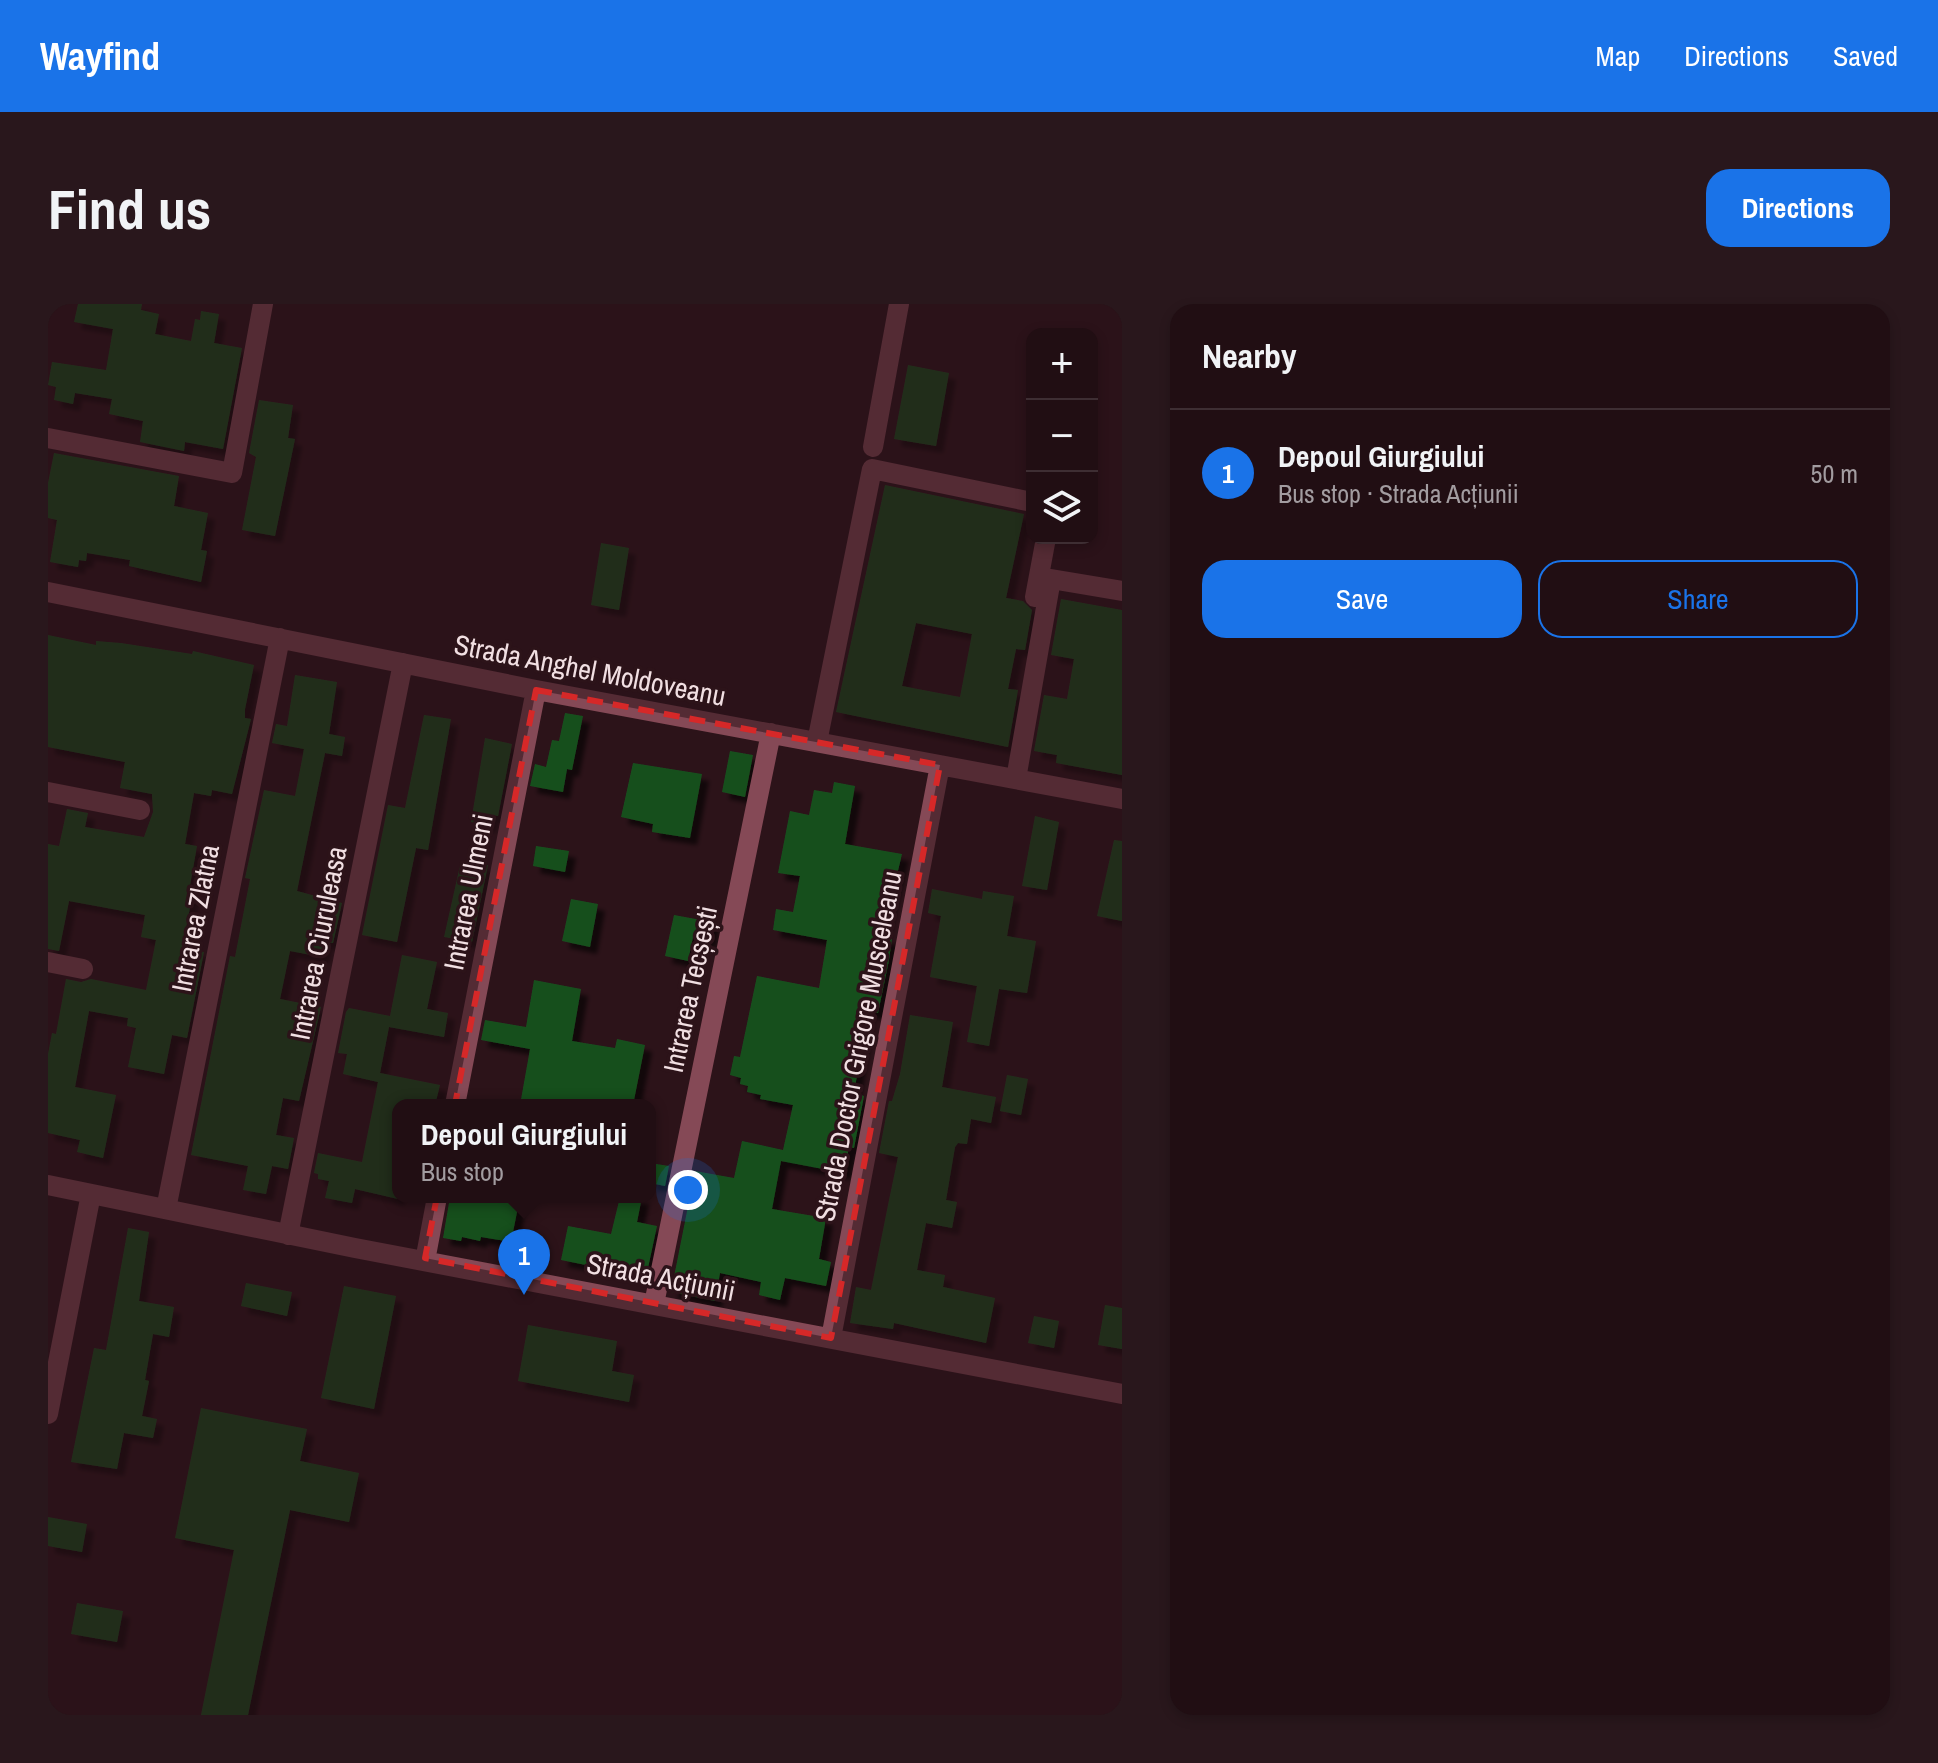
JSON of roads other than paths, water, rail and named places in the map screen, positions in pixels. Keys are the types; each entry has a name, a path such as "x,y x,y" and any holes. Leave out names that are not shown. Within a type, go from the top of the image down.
{"street":[{"path":"48,438 232,473 263,304"},
{"path":"873,447 899,304"},
{"path":"817,742 872,469 1026,501"},
{"path":"1010,778 1045,544"},
{"path":"1010,778 1051,579 1122,591"},
{"name":"Strada Anghel Moldoveanu","path":"48,592 536,690 1122,799"},
{"name":"Intrarea Zlatna","path":"166,1209 280,638"},
{"name":"Intrarea Ciuruleasa","path":"288,1235 403,663"},
{"name":"Intrarea Ulmeni","path":"456,1099 536,690"},
{"name":"Intrarea Tecșești","path":"654,1304 771,733"},
{"name":"Strada Doctor Grigore Musceleanu","path":"831,1338 940,765"},
{"path":"48,792 140,810"},
{"path":"48,962 83,969"},
{"name":"Strada Acțiunii","path":"48,1185 288,1235 1122,1394"},
{"path":"48,1414 91,1194"},
{"path":"425,1261 436,1203"}],"place":[{"name":"Depoul Giurgiului","path":"524,1295"}]}
